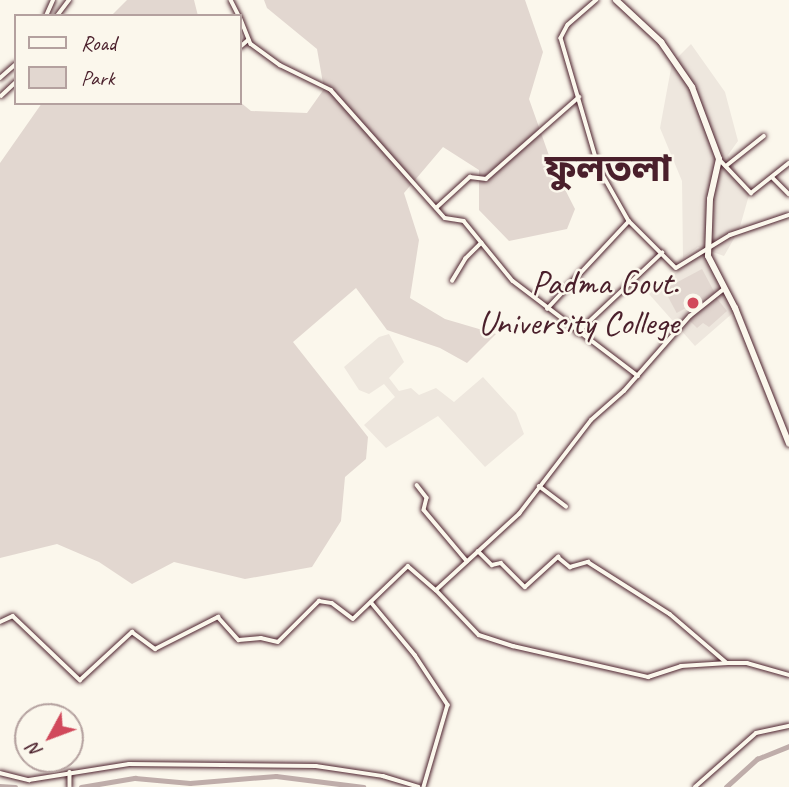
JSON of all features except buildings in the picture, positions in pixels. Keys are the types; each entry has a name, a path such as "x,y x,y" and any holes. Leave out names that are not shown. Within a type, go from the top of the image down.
{"main road":[{"path":"616,0 661,42 685,72 719,159 710,199 707,248 789,444"}],"street":[{"path":"597,0 562,35 568,69 579,96 598,168 629,221 676,268 707,248 789,215"},
{"path":"242,24 248,40 280,65 331,90 445,218 464,221 513,281 577,333 638,376"},
{"path":"242,45 248,40"},
{"path":"0,78 14,66"},
{"path":"1,96 14,84"},
{"path":"436,208 470,177 486,179 579,96"},
{"path":"726,166 764,136"},
{"path":"719,159 751,193 789,163"},
{"path":"772,177 789,194"},
{"path":"547,309 629,221"},
{"path":"452,281 464,258 481,243"},
{"path":"577,333 662,253"},
{"path":"436,590 519,514 591,420 638,376 690,316 724,289"},
{"path":"416,485 427,498 424,510 467,561"},
{"path":"539,486 566,506"},
{"path":"478,551 489,564 501,563 525,587 558,557 570,567 588,562 670,614 728,663"},
{"path":"0,622 13,616 80,680 132,632 155,649 218,617 239,640 261,638 272,642 318,601 332,603 349,620 408,566 436,590 479,635 513,646 648,677 681,666 728,663 747,663 789,675"},
{"path":"371,602 415,655 448,705 424,787"},
{"path":"695,787 757,733 789,726"},
{"path":"84,772 99,772 129,764 316,766 383,776 418,787"},
{"path":"0,773 29,780 64,773"}],"shaded area":[{"path":"691,44 725,92 738,141 728,155 749,195 739,230 724,256 698,247 683,258 682,181 660,128 672,63"},
{"name":"Padma Govt. University College","path":"703,251 734,312 695,346 649,294"},
{"path":"389,334 404,362 389,378 399,391 411,388 419,395 436,388 454,402 483,377 516,413 524,434 485,467 438,416 386,448 364,425 395,397 384,384 369,394 359,390 344,367 379,337"}],"green space":[{"path":"127,0 194,0 198,14 113,14"},
{"path":"264,0 525,0 543,52 529,99 552,164 575,209 567,229 509,241 479,210 479,170 443,147 404,193 419,240 410,298 445,319 496,334 467,363 440,348 387,330 356,288 293,342 368,437 366,459 345,477 341,521 312,567 245,579 174,562 132,584 99,562 57,544 0,558 0,163 41,105 242,104 251,111 307,113 324,89 317,49 267,8"},
{"path":"702,269 715,293 677,313 664,289"},
{"path":"715,296 727,311 709,327 703,323 697,328 689,320"}],"waterway":[{"path":"726,787 757,759 789,746"},
{"path":"81,787 135,778 190,783 276,776 363,787"},
{"path":"0,786 15,787"}],"place":[{"name":"Padma Govt. University College","path":"693,303"}],"district":[{"name":"ফুলতলা","path":"608,169"}]}
